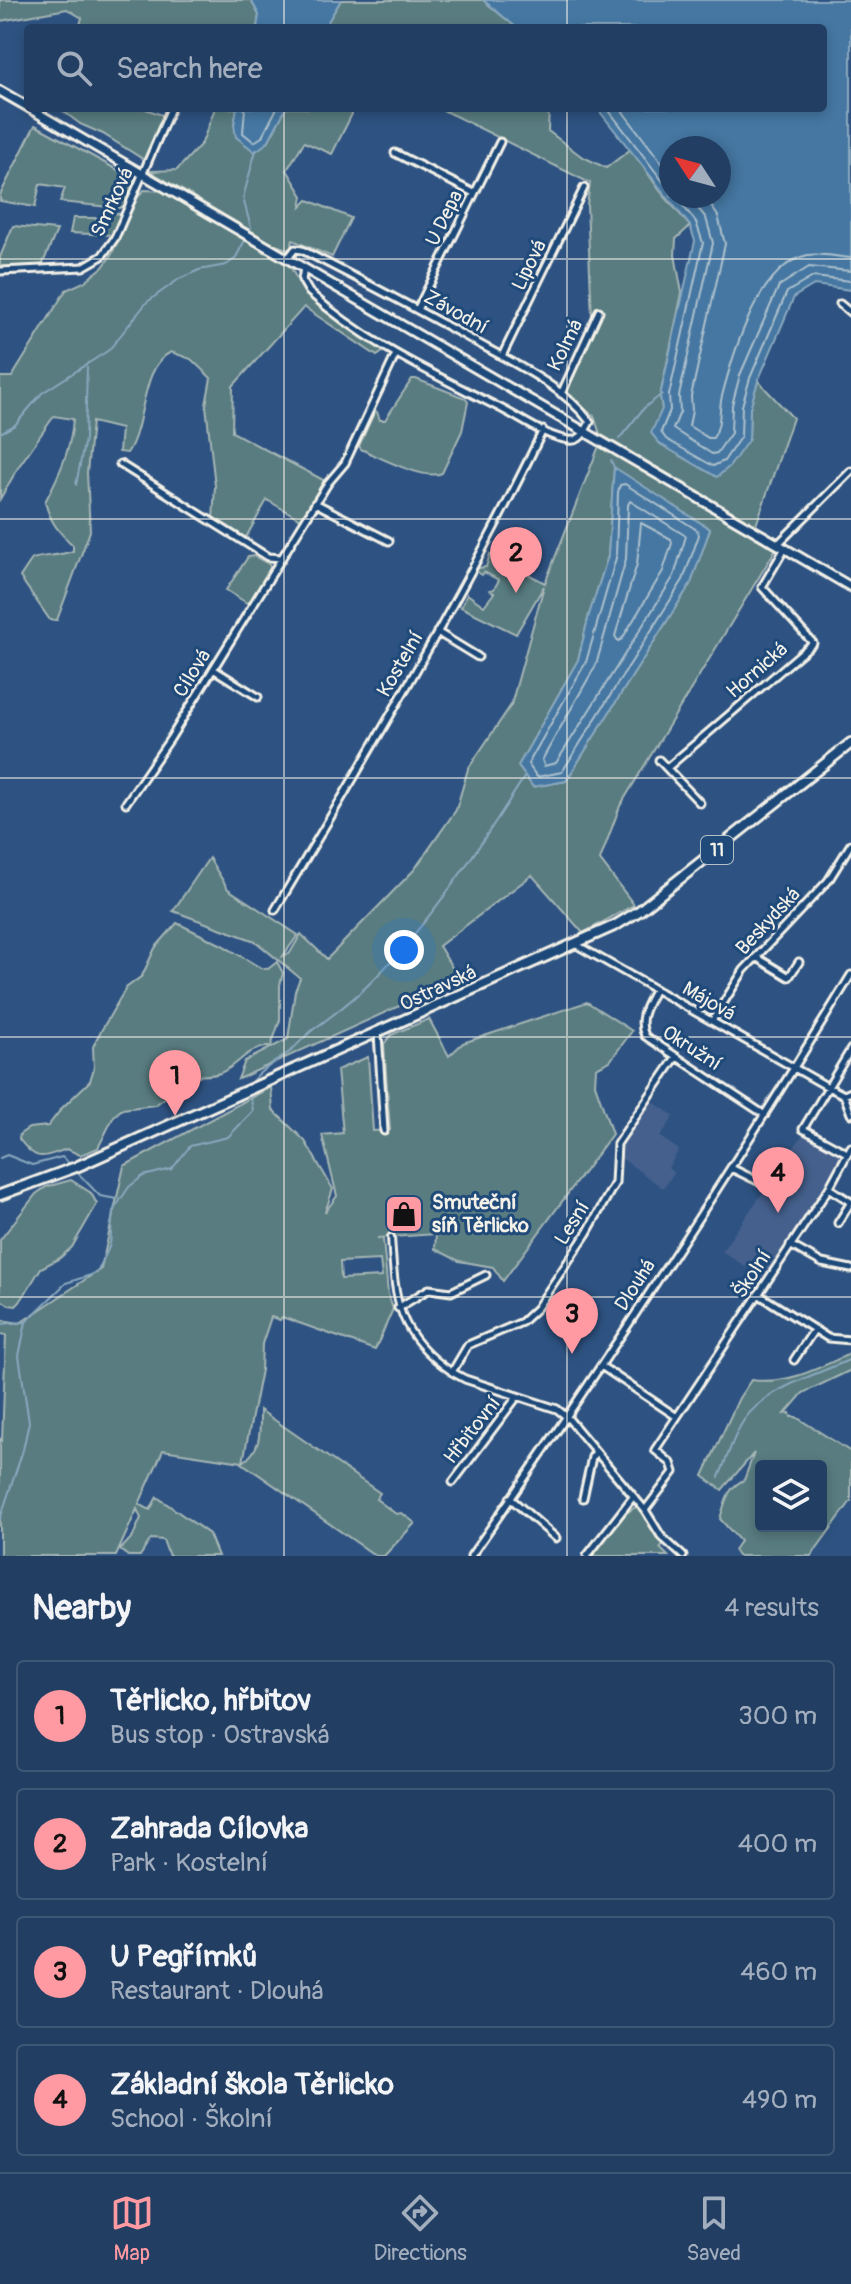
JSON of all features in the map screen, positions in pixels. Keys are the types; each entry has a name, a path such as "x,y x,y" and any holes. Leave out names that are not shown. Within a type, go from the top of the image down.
{"main road":[{"name":"Závodní","path":"0,91 24,105"},
{"name":"Závodní","path":"36,112 851,587"},
{"name":"Ostravská","path":"0,1195 76,1167 378,1033 639,911 851,743"}],"street":[{"name":"Smrková","path":"0,271 65,269 93,264 102,256 115,238 169,112"},
{"name":"U Depa","path":"418,308 500,142"},
{"path":"395,153 474,193"},
{"name":"Lipová","path":"502,356 584,188"},
{"name":"Závodní","path":"288,258 295,249 302,250 418,308 502,356 561,394 590,422 585,432"},
{"path":"304,268 301,277 309,292 396,354 543,430 570,441 580,438 585,432"},
{"path":"840,304 851,313"},
{"name":"Kolmá","path":"561,394 599,311"},
{"name":"Cílová","path":"126,803 315,503 345,463 396,354"},
{"name":"Kostelní","path":"275,910 437,632 504,511 543,430"},
{"path":"120,464 268,557 281,558"},
{"path":"781,546 851,471"},
{"path":"315,503 389,541"},
{"name":"Hornická","path":"667,768 813,643 762,587 781,546"},
{"path":"437,632 478,657"},
{"path":"213,669 258,697"},
{"path":"659,760 700,803"},
{"name":"Beskydská","path":"712,1021 744,970 828,881 851,844"},
{"name":"Májová","path":"575,943 828,1087 848,1094"},
{"path":"756,957 789,977 799,962"},
{"name":"Dlouhá","path":"471,1556 731,1168 851,975"},
{"name":"Okružní","path":"655,989 643,1013 641,1026 645,1036 765,1115"},
{"path":"378,1033 384,1131"},
{"path":"849,1150 803,1129 851,1049"},
{"name":"Lesní","path":"452,1372 468,1345 522,1322 537,1308 587,1233 615,1183 617,1144 676,1057"},
{"path":"848,1094 851,1114"},
{"name":"Školní","path":"645,1510 674,1472 671,1463 655,1450 829,1188 849,1150"},
{"path":"731,1168 768,1186"},
{"path":"829,1188 851,1202 838,1223"},
{"name":"Hřbitovní","path":"391,1237 398,1308 416,1342 433,1359 465,1379 557,1409 567,1417"},
{"path":"790,1245 822,1263 851,1269"},
{"path":"398,1308 429,1289 451,1292 486,1275"},
{"path":"758,1294 828,1338 851,1340"},
{"path":"794,1360 814,1330"},
{"path":"601,1366 677,1417"},
{"name":"Hřbitovní","path":"453,1482 517,1397"},
{"path":"567,1417 645,1510 661,1536 683,1556"},
{"path":"583,1498 592,1457 596,1452"},
{"path":"587,1556 633,1497"},
{"path":"510,1498 556,1538"}],"shaded area":[{"path":"650,1100 674,1116 660,1137 679,1150 668,1168 674,1173 663,1188 621,1158 623,1139"},
{"path":"804,1133 839,1152 841,1158 764,1279 722,1251"}],"green space":[{"path":"0,0 251,0 259,15 258,24 80,24 82,18 67,9 0,21"},
{"path":"341,0 483,0 512,24 326,24"},
{"path":"64,112 154,112 165,116 146,161 103,134 80,124"},
{"path":"214,112 236,112 234,125 268,142 284,112 353,112 332,154 304,142 287,170 303,196 301,207 308,200 351,218 332,257 293,240 290,250 273,244 150,171 177,170 202,143"},
{"path":"447,112 549,112 548,131 581,156 606,168 631,149 659,190 659,208 675,208 690,226 676,239 675,255 682,293 660,396 662,409 749,439 750,407 758,381 793,418 756,525 600,434 594,416 567,395 592,317 587,205 590,183"},
{"path":"35,125 136,180 124,206 60,202 65,188 40,184 35,207 0,201 0,195"},
{"path":"144,190 164,191 289,264 302,289 322,309 384,351 377,356 304,307 233,386 232,432 325,481 302,520 267,500 245,539 213,520 215,486 206,405 211,378 191,359 171,352 161,360 148,383 138,428 127,453 119,452 121,429 92,422 87,473 90,531 57,620 50,620 20,577 32,559 73,551 73,545 52,521 45,502 67,452 73,419 54,416 0,499 0,377 12,377 66,290 84,282 103,267 112,254 132,204"},
{"path":"103,212 122,214 113,235 70,233 73,218 100,218"},
{"path":"13,226 57,230 41,268 0,269 0,257"},
{"path":"412,379 465,398 468,402 462,431 442,473 434,475 414,471 359,446 375,411 380,420 385,420"},
{"path":"599,446 776,549 620,806 600,860 634,905 583,933 532,875 439,946 459,979 238,1079 245,1061 288,1039 300,978 255,941 173,911 209,858 228,889 298,935 283,956 290,953 301,934 327,959 414,870 456,810 468,769 511,705 544,586 516,634 461,607 467,594 484,606 494,593 490,590 499,580 484,572 482,575 477,572 478,568 486,567 490,554 545,583","holes":["614,468 710,529 691,583 566,781 533,787 518,766 578,660 608,556"]},
{"path":"254,556 269,564 272,571 250,605 226,590 248,557"},
{"path":"177,923 261,968 268,969 277,962 283,973 280,1020 271,1046 254,1050 220,1073 194,1076 192,1085 180,1087 155,1105 122,1109 114,1116 98,1148 80,1155 67,1149 46,1156 31,1152 19,1139 20,1134 29,1128 48,1126 90,1081 94,1068 93,1047 97,1038 126,988 142,976 155,948"},
{"path":"587,1002 632,1031 610,1061 596,1068 595,1084 612,1134 503,1281 493,1267 459,1261 435,1249 436,1234 377,1238 383,1239 388,1294 393,1309 375,1350 282,1317 280,1320 271,1317 262,1344 261,1370 243,1462 163,1450 139,1504 150,1510 157,1497 209,1534 218,1556 169,1556 163,1540 151,1539 140,1556 128,1556 120,1550 133,1536 141,1518 137,1509 116,1556 0,1556 0,1439 2,1441 6,1335 0,1334 0,1320 20,1323 101,1269 124,1166 271,1087 273,1110 305,1141 333,1189 325,1212 337,1196 322,1135 343,1133 337,1070 368,1057 373,1131 390,1130 384,1044 391,1035 429,1019 449,1056 463,1043","holes":["380,1260 382,1277 341,1279 340,1262"]},
{"path":"71,1180 91,1193 97,1204 72,1247 41,1268 20,1302 16,1306 9,1305 0,1299 0,1240 36,1194 46,1187"},
{"path":"851,1353 851,1370 803,1393 785,1414 790,1413 791,1417 796,1417 851,1452 851,1501 811,1556 738,1556 734,1550 740,1541 720,1519 728,1496 744,1480 754,1453 722,1490 703,1476 739,1398 751,1380 790,1378"},
{"path":"260,1410 380,1493 376,1499 396,1514 402,1513 415,1523 384,1556 376,1556 242,1463 256,1446 260,1433"},
{"path":"637,1506 665,1542 660,1548 668,1556 592,1556 625,1514"}],"water":[{"path":"251,0 341,0 326,24 258,24 259,15"},
{"path":"483,0 851,0 851,290 814,285 794,297 758,381 750,408 749,439 730,466 717,477 660,444 651,433 662,409 660,396 695,241 690,226 676,208 731,208 731,136 659,136 659,187 600,112 827,112 827,24 512,24"},
{"path":"236,112 284,112 268,142 255,152 236,137"},
{"path":"614,467 710,529 691,583 566,781 533,787 518,766 578,660 608,556"}],"waterway":[{"path":"249,232 251,228 243,198 256,150"},
{"path":"0,433 15,425 42,393 109,350 147,302 179,279 199,270 226,265 235,259 246,238"},
{"path":"76,485 85,439 87,367"},
{"path":"619,439 644,408 662,394"},
{"path":"611,460 615,470"},
{"path":"249,1085 263,1070 353,999 397,955 455,881 525,776"},
{"path":"0,1519 29,1422 19,1356 26,1322 66,1283 97,1273 110,1245 113,1211 129,1187 143,1176 172,1169 190,1146 228,1137 253,1111 250,1094"},
{"path":"0,1158 7,1155 32,1165 62,1157 71,1165"},
{"path":"75,1170 100,1196 117,1199"},
{"path":"0,1324 26,1322"},
{"path":"719,1477 737,1433 754,1409 779,1390 851,1359"}],"place":[{"name":"Zahrada Cílovka","path":"516,593"},
{"name":"Těrlicko, hřbitov","path":"175,1116"},
{"name":"Základní škola Těrlicko","path":"778,1213"},
{"name":"Smuteční síň Těrlicko","path":"404,1214"},
{"name":"U Pegřímků","path":"572,1354"}]}
